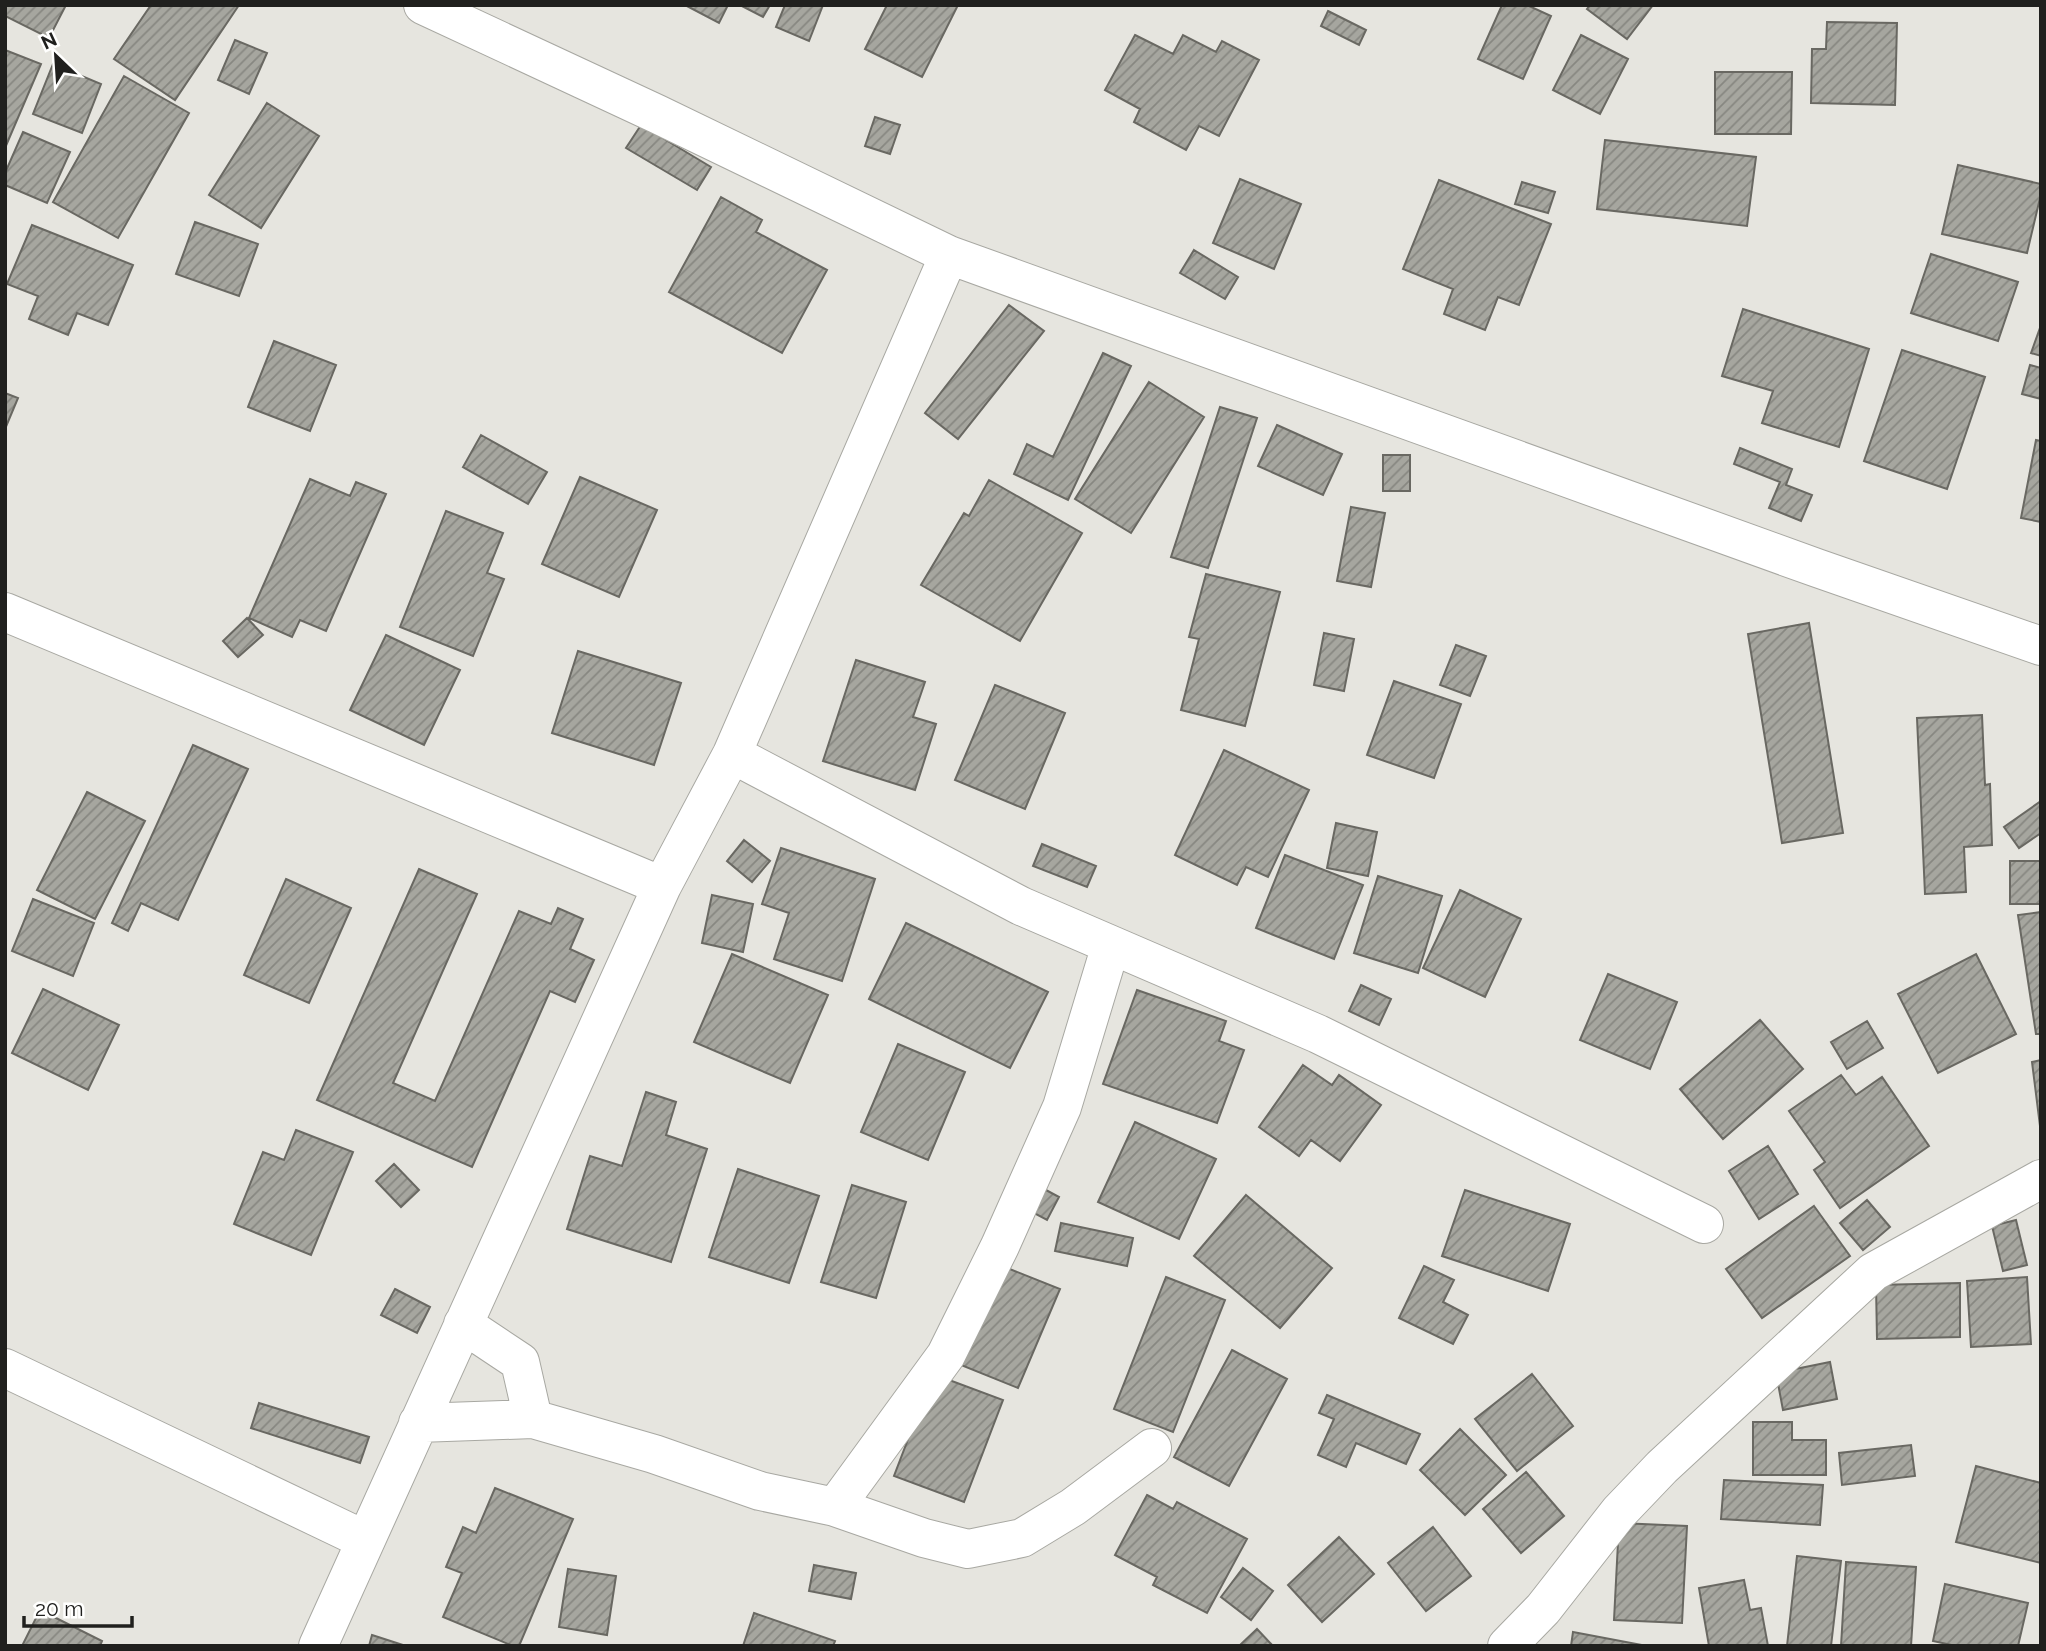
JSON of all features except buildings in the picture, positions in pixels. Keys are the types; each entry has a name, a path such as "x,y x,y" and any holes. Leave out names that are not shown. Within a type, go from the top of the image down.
{"street":[{"path":"423,5 669,120 949,256 2041,646"},
{"path":"318,1646 662,886 732,754 949,256"},
{"path":"5,612 662,886"},
{"path":"732,754 1021,906 1318,1034 1704,1224"},
{"path":"835,1507 946,1355 1000,1246 1062,1107 1111,945"},
{"path":"1507,1646 1543,1609 1619,1512 1662,1467 1872,1272 2041,1179"},
{"path":"463,1324 520,1363 533,1419"},
{"path":"5,1368 365,1541"},
{"path":"418,1423 533,1419 653,1454 760,1491 835,1507 924,1538 968,1549 1022,1538 1073,1507 1152,1448"}]}
